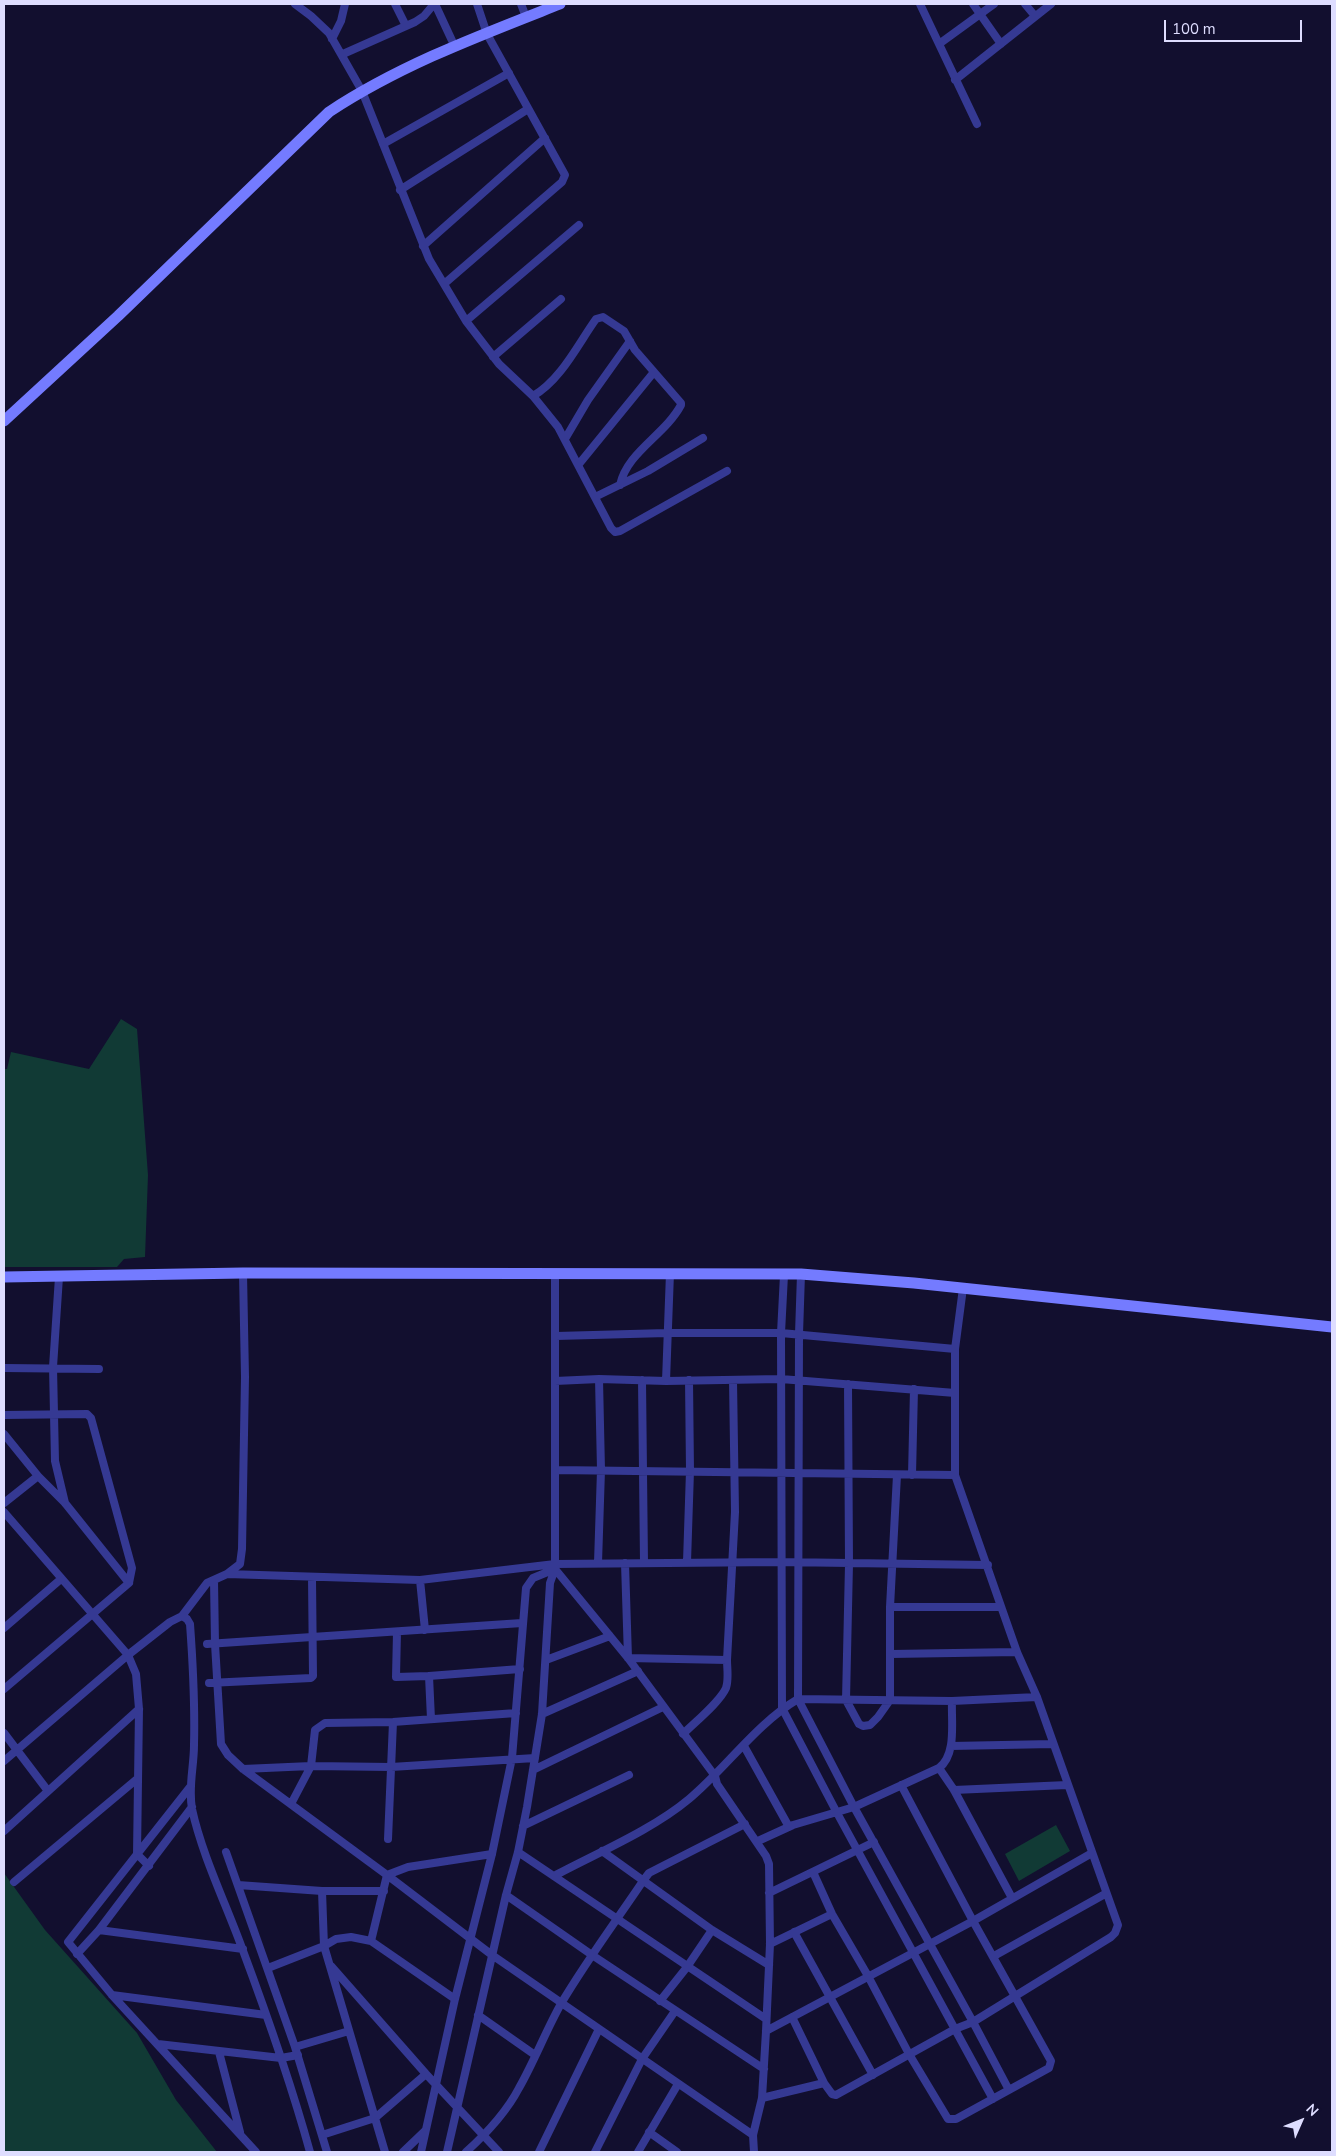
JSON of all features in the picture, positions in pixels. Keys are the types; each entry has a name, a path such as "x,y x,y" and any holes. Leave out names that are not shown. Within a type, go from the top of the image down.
{"main road":[{"path":"4,421 118,316 329,112 362,90 416,63 560,4"},
{"path":"4,1277 243,1273 801,1274 963,1288 1332,1327"}],"street":[{"path":"295,4 311,16 332,38 362,90 423,246 466,321 494,357 533,396 558,427 611,528 617,532 727,471"},
{"path":"332,38 341,21 344,4"},
{"path":"396,4 406,26"},
{"path":"342,54 406,26 424,16 434,4 455,47"},
{"path":"444,284 564,179 565,175 487,34 477,4"},
{"path":"521,4 526,17"},
{"path":"920,4 977,124"},
{"path":"974,4 1000,44"},
{"path":"939,44 994,4"},
{"path":"1025,4 1035,16"},
{"path":"955,80 1051,4"},
{"path":"383,144 509,73"},
{"path":"400,190 528,109"},
{"path":"423,246 545,138"},
{"path":"466,321 579,225"},
{"path":"494,357 561,299"},
{"path":"533,396 540,392 558,373 599,317 603,317 621,328 635,350 681,403 681,406 625,470 620,485"},
{"path":"565,439 588,400 630,341"},
{"path":"579,464 654,372"},
{"path":"595,497 648,471 703,438"},
{"path":"4,1761 128,1655 170,1622 182,1616 207,1583 227,1574 240,1564 242,1549 245,1378 243,1273"},
{"path":"447,2152 506,1895 524,1826 542,1714 550,1584 555,1566 555,1273"},
{"path":"666,1380 670,1273"},
{"path":"784,1274 781,1333 782,1708 993,2100"},
{"path":"801,1274 799,1334 798,1699 854,1807 1009,2090"},
{"path":"59,1277 53,1367 55,1460 65,1503"},
{"path":"792,2017 824,2083 832,2094 836,2095 955,2029 973,2022 1115,1933 1118,1925 1105,1894 1037,1697 1001,1607 988,1564 955,1474 955,1349 963,1288"},
{"path":"556,1336 667,1333 781,1333 955,1349"},
{"path":"4,1368 53,1367 99,1369"},
{"path":"555,1381 599,1378 642,1380 781,1379 955,1394"},
{"path":"598,1563 601,1470 599,1378"},
{"path":"642,1380 644,1563"},
{"path":"687,1562 690,1471 689,1380"},
{"path":"683,1734 725,1689 728,1681 727,1660 736,1512 733,1380"},
{"path":"848,1384 850,1473 846,1700 859,1724 863,1726 870,1724 878,1717 890,1700 890,1607 897,1475"},
{"path":"912,1475 914,1389"},
{"path":"4,1415 87,1414 91,1418 132,1568 128,1583 4,1689"},
{"path":"4,1434 38,1476 65,1503 128,1583"},
{"path":"555,1470 735,1471 897,1475 955,1474"},
{"path":"4,1503 38,1476"},
{"path":"4,1512 91,1615 128,1655 136,1674 139,1709 137,1854 149,1866"},
{"path":"227,1574 420,1580 598,1563 799,1562 988,1564"},
{"path":"624,1563 628,1658"},
{"path":"420,2152 455,1999 492,1854 512,1758 522,1623 527,1584 533,1578 555,1566"},
{"path":"555,1566 638,1671 715,1776 718,1784 758,1841 769,1864 770,1944 766,2031 762,2098 753,2135 754,2152"},
{"path":"213,1683 311,1678 314,1672 312,1578"},
{"path":"4,1628 61,1579"},
{"path":"214,1580 211,1644 213,1683 221,1744 224,1752 243,1769 492,1955 753,2135"},
{"path":"420,1580 425,1630"},
{"path":"890,1607 1001,1607"},
{"path":"182,1616 190,1624 195,1680 194,1748 190,1787 197,1828 243,1949 281,2058 310,2152"},
{"path":"211,1644 522,1623"},
{"path":"397,1632 396,1677 520,1669"},
{"path":"546,1660 610,1636"},
{"path":"891,1654 1018,1652"},
{"path":"628,1658 727,1660"},
{"path":"542,1714 638,1671"},
{"path":"428,1676 431,1719"},
{"path":"554,1876 672,1812 715,1776 782,1708 798,1699 952,1701 1037,1697"},
{"path":"758,1841 790,1827 836,1811 854,1807 939,1768 948,1760 951,1746 952,1701"},
{"path":"534,1770 663,1707"},
{"path":"4,1831 139,1709"},
{"path":"291,1804 310,1766 315,1730 325,1723 393,1722 516,1713"},
{"path":"388,1839 393,1722"},
{"path":"4,1733 48,1791"},
{"path":"951,1746 1053,1744"},
{"path":"744,1746 790,1827"},
{"path":"243,1769 310,1766 391,1768 512,1758 536,1758"},
{"path":"939,1768 954,1790 1012,1898"},
{"path":"524,1826 629,1774"},
{"path":"14,1882 137,1779"},
{"path":"813,1872 832,1914 868,1976 909,2054 948,2119 956,2119 1049,2068 1051,2061 1016,1995 973,1921 901,1785"},
{"path":"954,1790 1067,1785"},
{"path":"190,1787 68,1942 112,1995 256,2152"},
{"path":"77,1954 99,1930 192,1807"},
{"path":"466,2152 484,2136 508,2105 562,2004 592,1954 642,1881 649,1873 745,1824"},
{"path":"769,1893 874,1842"},
{"path":"602,1851 712,1930 769,1965"},
{"path":"226,1852 296,2051 327,2152"},
{"path":"518,1852 766,2019"},
{"path":"766,2031 973,1921 1092,1853"},
{"path":"387,1875 408,1867 492,1854"},
{"path":"371,1941 387,1875"},
{"path":"238,1885 322,1891 384,1891"},
{"path":"322,1891 324,1946 386,2152"},
{"path":"994,1956 1105,1894"},
{"path":"506,1895 660,2001 764,2069"},
{"path":"770,1944 832,1914"},
{"path":"99,1930 243,1949"},
{"path":"660,2001 687,1967 712,1930"},
{"path":"794,1932 873,2075"},
{"path":"268,1968 324,1946 336,1939 346,1937 371,1941 455,1999"},
{"path":"329,1963 426,2074 499,2152"},
{"path":"112,1995 266,2015"},
{"path":"595,2152 642,2059 675,2010"},
{"path":"478,2015 535,2055"},
{"path":"543,2151 599,2029"},
{"path":"158,2044 281,2058 349,2031"},
{"path":"219,2052 241,2134"},
{"path":"322,2135 375,2118 426,2074"},
{"path":"762,2098 824,2083"},
{"path":"638,2152 678,2084"},
{"path":"403,2152 425,2131"},
{"path":"649,2132 678,2152"}],"green space":[{"path":"121,1019 137,1029 148,1175 145,1257 124,1259 117,1267 4,1267 4,1069 7,1069 11,1052 89,1069"},
{"path":"1056,1825 1070,1851 1019,1881 1005,1854"},
{"path":"4,1873 45,1930 137,2033 176,2100 217,2152 4,2152"}]}
